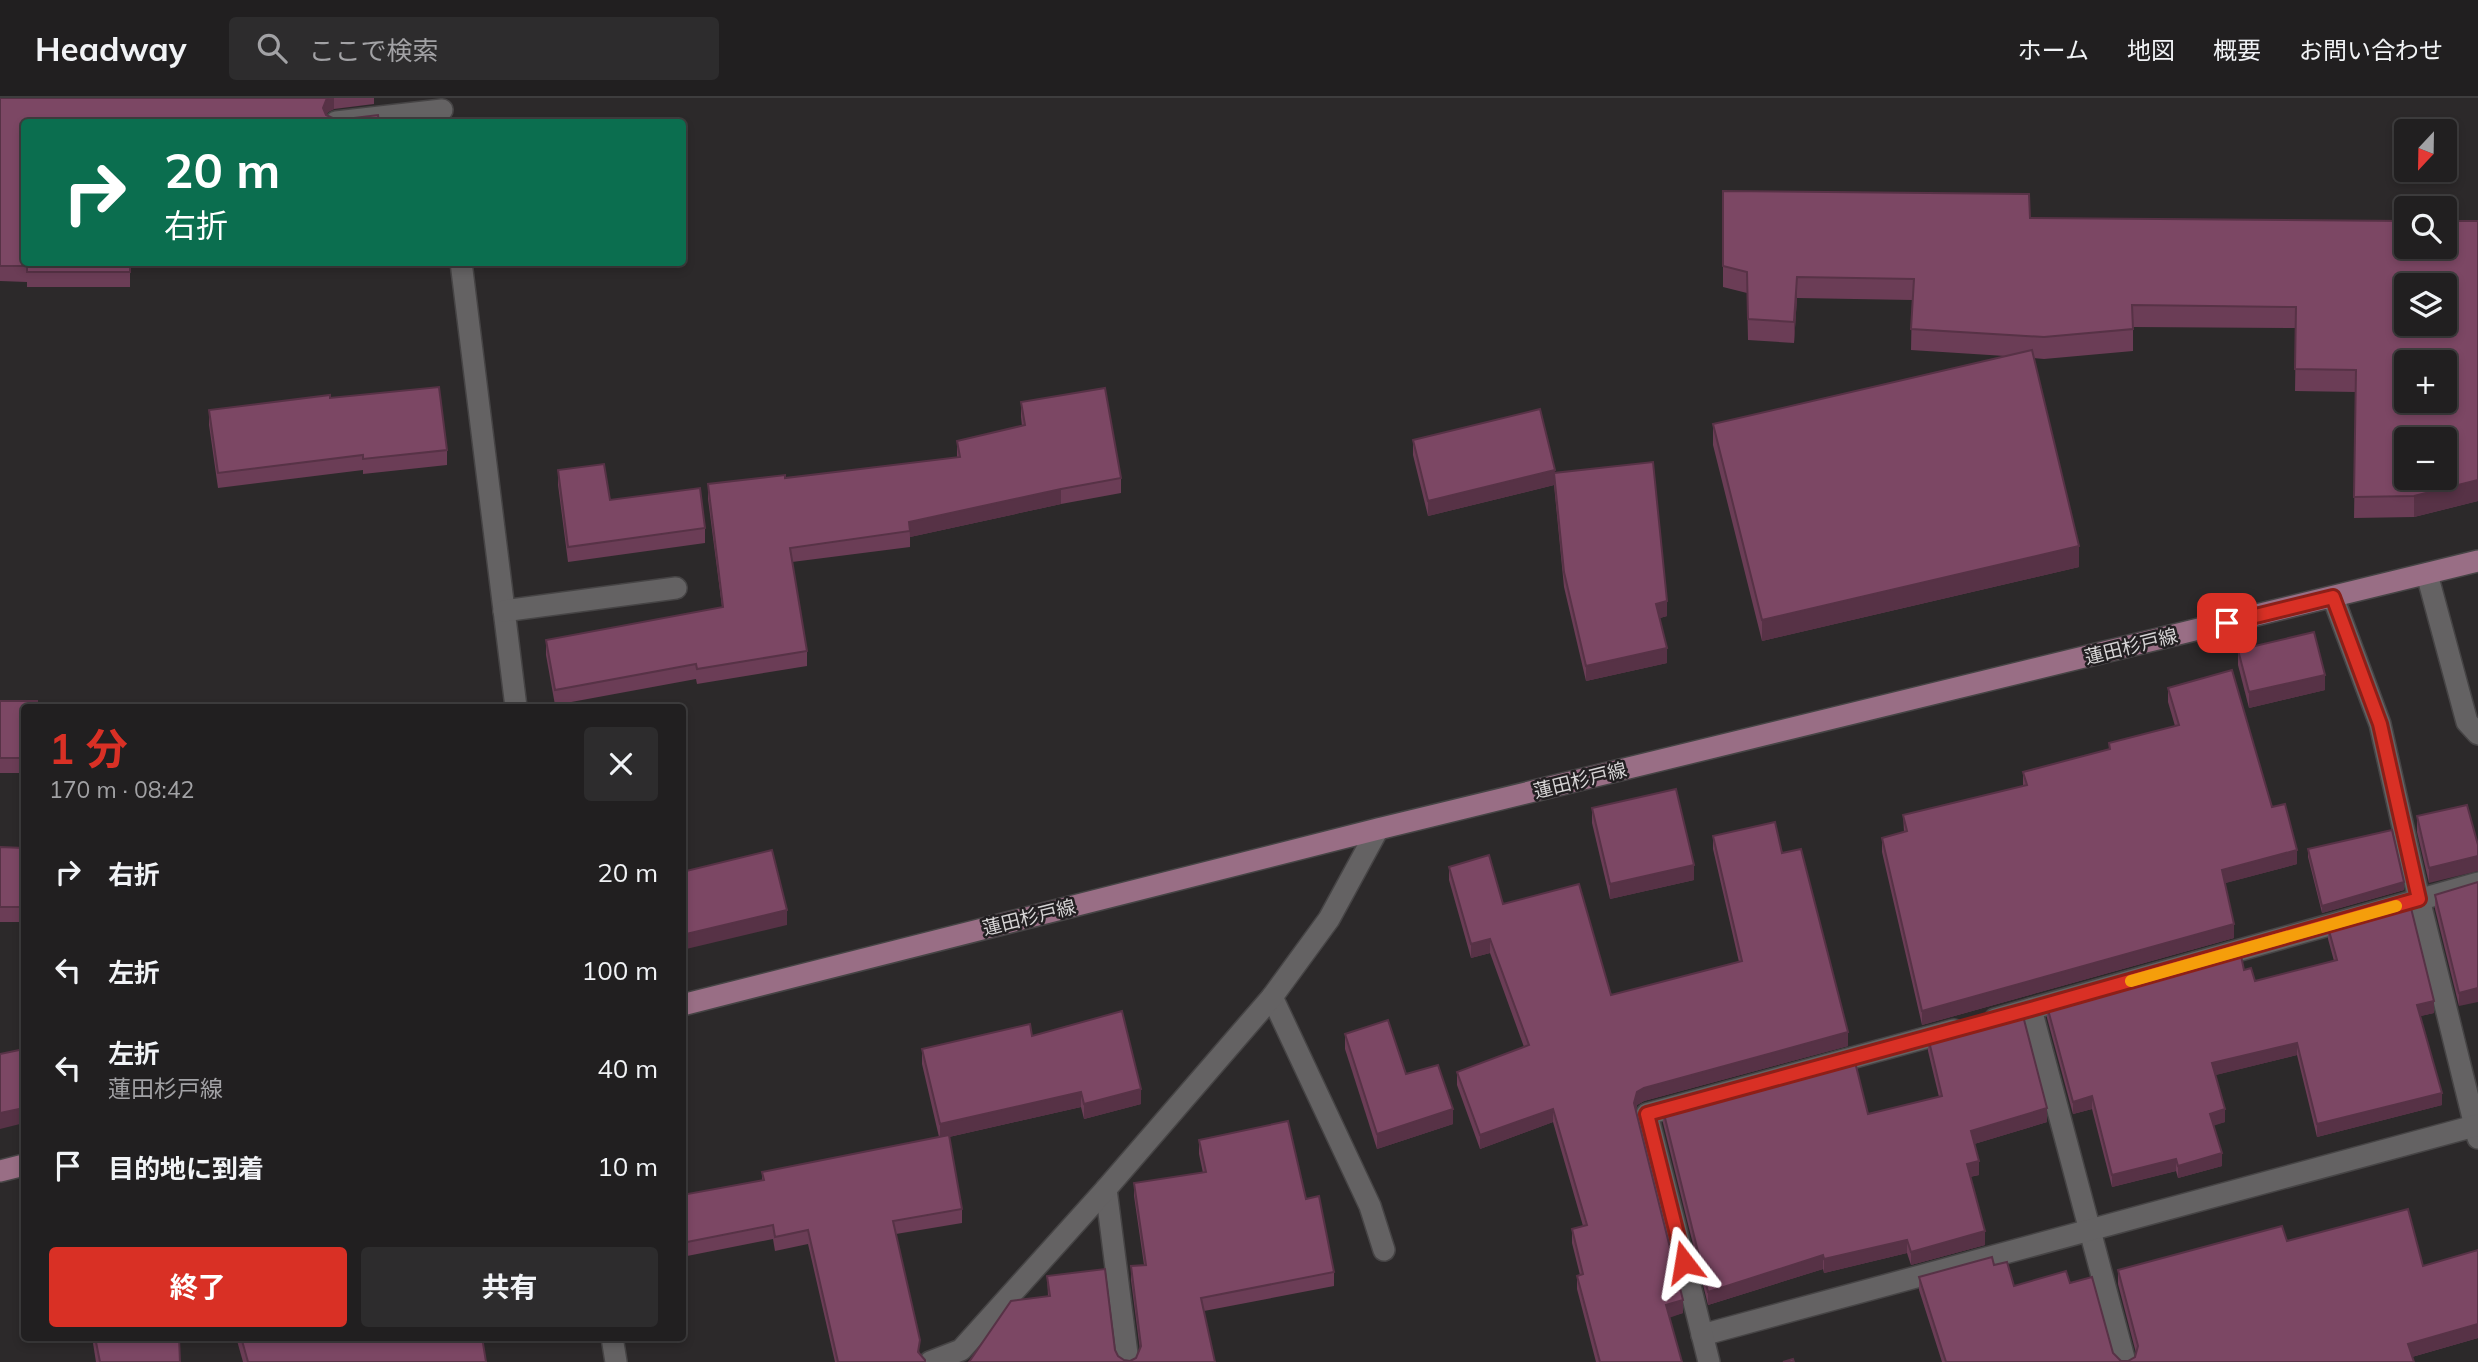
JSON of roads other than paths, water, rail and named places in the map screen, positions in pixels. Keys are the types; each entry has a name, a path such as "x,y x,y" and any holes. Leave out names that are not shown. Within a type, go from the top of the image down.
{"main road":[{"name":"蓮田杉戸線","path":"686,1003 1378,829 2478,561"},
{"path":"0,1171 21,1166"}],"street":[{"path":"362,119 442,110"},
{"path":"461,266 516,704"},
{"path":"2427,574 2467,722 2478,734"},
{"path":"504,611 676,588"},
{"path":"1702,1335 2477,1129 2419,899 2380,724 2333,597"},
{"path":"930,1362 962,1356 1272,997 1329,919 1378,829"},
{"path":"1709,1362 1647,1114 2478,883"},
{"path":"1272,997 1370,1206 1384,1250"},
{"path":"2031,1009 2125,1362"},
{"path":"1106,1189 1128,1362"},
{"path":"613,1341 616,1362"}]}
